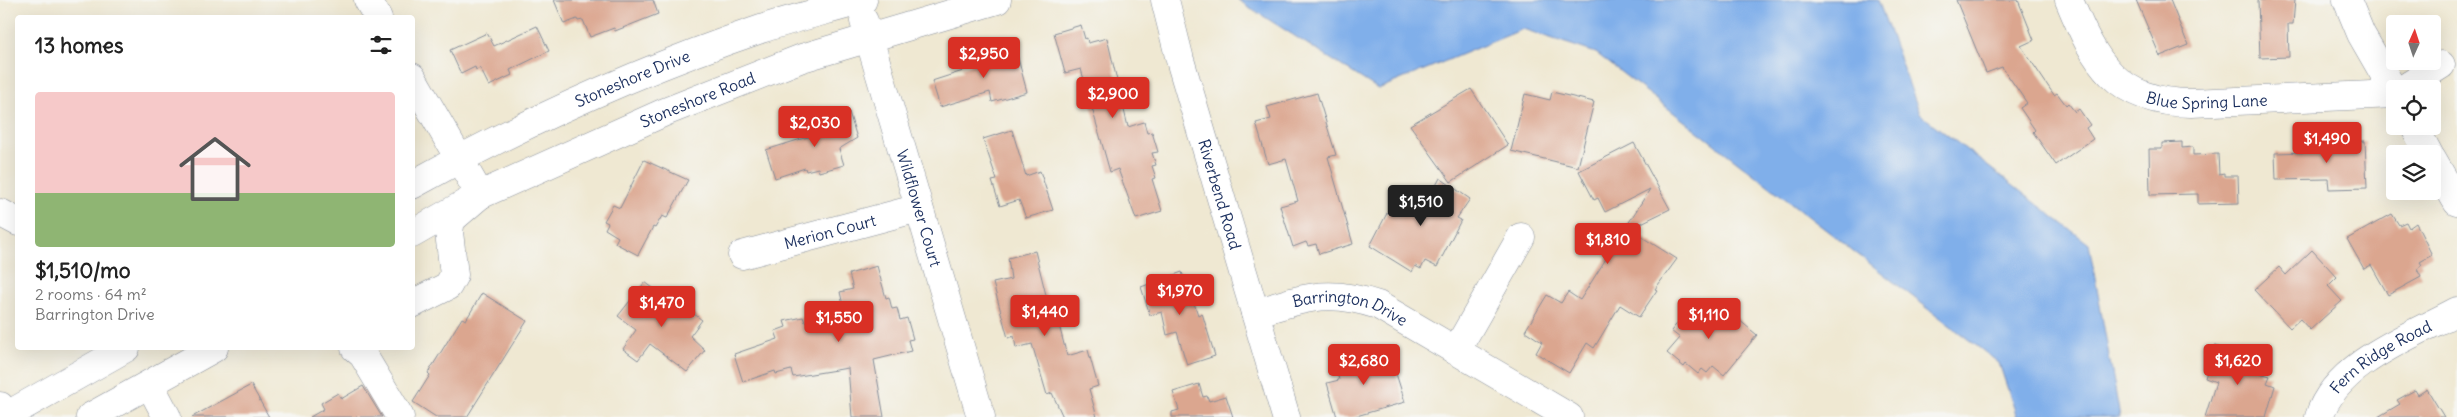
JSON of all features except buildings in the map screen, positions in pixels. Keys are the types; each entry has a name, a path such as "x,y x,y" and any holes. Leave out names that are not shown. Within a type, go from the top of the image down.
{"street":[{"path":"368,0 376,15"},
{"name":"Stoneshore Road","path":"415,232 480,195 665,112 802,58 997,0"},
{"name":"Riverbend Road","path":"1165,0 1180,60 1286,417"},
{"name":"Blue Spring Lane","path":"2069,0 2082,32 2097,60 2125,86 2148,97 2172,103 2191,103 2386,93"},
{"path":"2347,0 2361,34 2388,80"},
{"name":"Wildflower Court","path":"859,1 981,417"},
{"name":"Stoneshore Drive","path":"415,183 459,159 571,104 671,62 762,29 859,1"},
{"path":"2417,80 2433,70"},
{"path":"415,82 480,195 451,220 449,232 454,275 448,286 415,302"},
{"path":"2441,174 2457,202"},
{"name":"Merion Court","path":"742,255 919,208"},
{"path":"1456,351 1521,237"},
{"name":"Barrington Drive","path":"1255,313 1308,297 1334,295 1354,297 1388,309 1569,417"},
{"name":"Fern Ridge Road","path":"2319,417 2333,391 2350,372 2366,360 2457,311"},
{"path":"4,414 122,350"},
{"path":"90,417 211,350"},
{"path":"357,350 363,355 400,417"},
{"path":"150,385 167,417"}],"water":[{"path":"1238,0 1878,0 1920,114 2089,244 2120,417 2017,417 1999,363 1596,53 1523,29 1378,89"}]}
